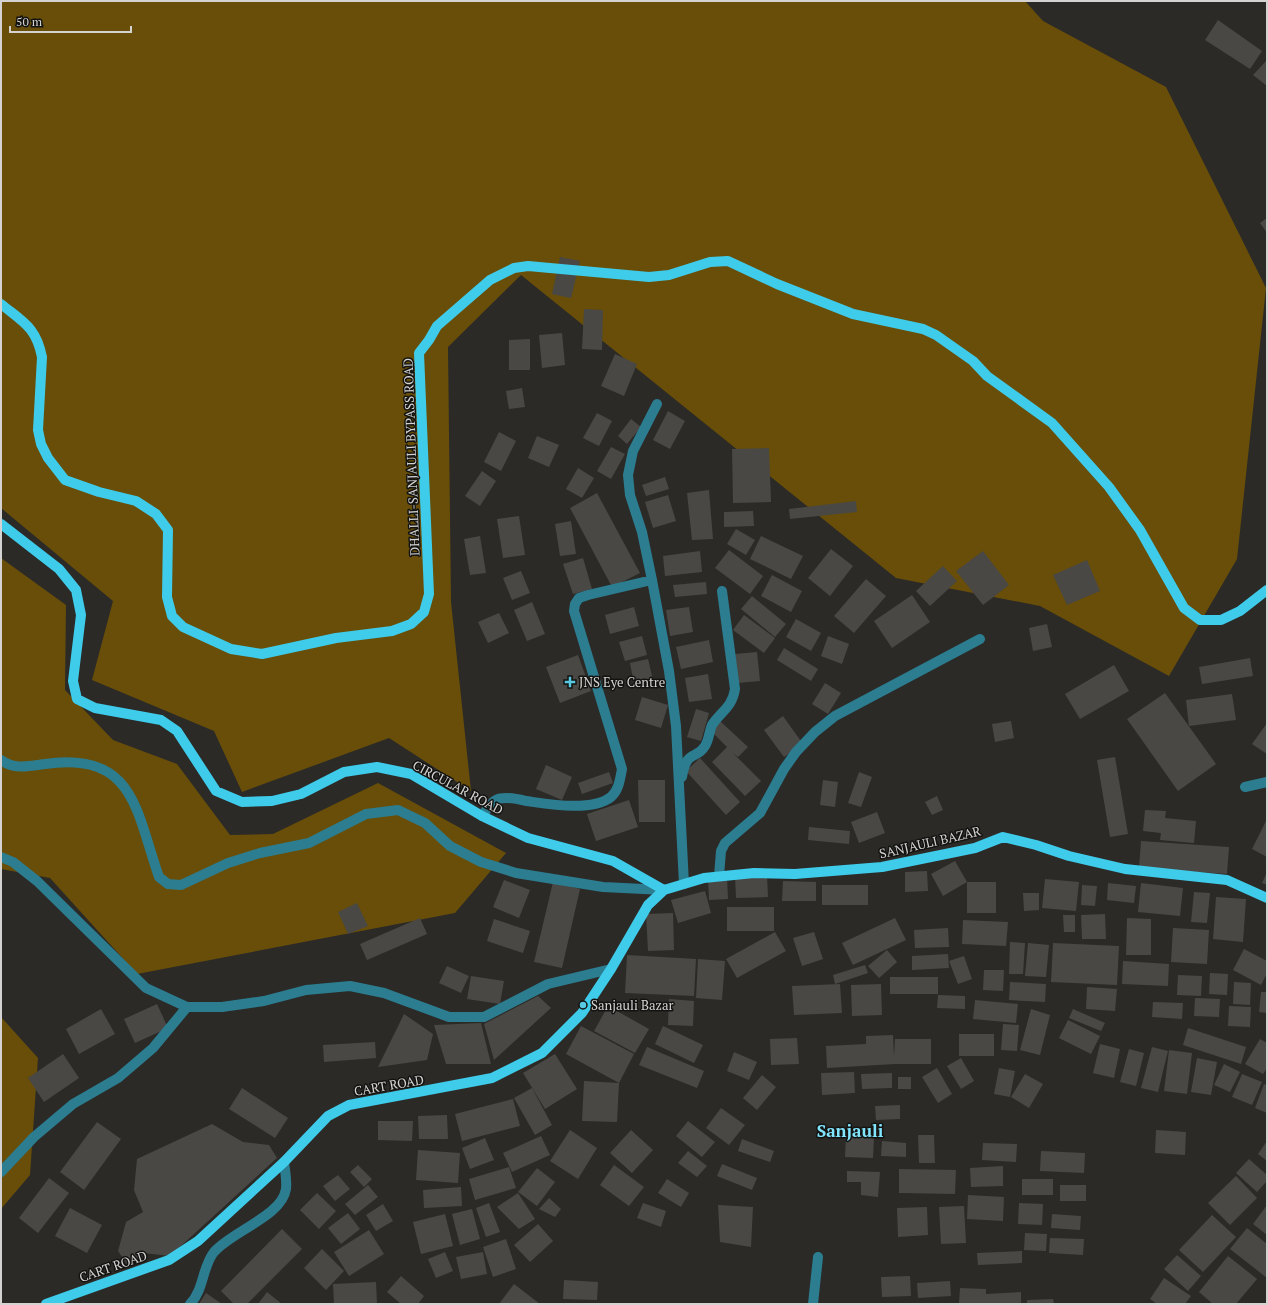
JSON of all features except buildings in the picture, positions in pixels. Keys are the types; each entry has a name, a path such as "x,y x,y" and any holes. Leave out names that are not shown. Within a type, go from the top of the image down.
{"main road":[{"name":"DHALLI-SANJAULI BYPASS ROAD","path":"1,304 36,336 42,357 38,430 41,444 56,471 65,480 99,492 136,501 156,514 168,530 167,597 172,616 183,627 231,649 262,654 336,638 392,631 411,624 424,612 429,594 419,353 437,326 490,280 514,268 528,266 649,277 669,275 710,262 728,261 777,284 853,314 930,332 954,346 973,361 987,376 1052,423 1110,487 1140,530 1184,608 1200,620 1221,620 1240,611 1267,590"},
{"name":"CIRCULAR ROAD","path":"1,524 59,568 76,590 81,615 73,681 77,699 95,708 161,720 177,731 216,791 242,802 272,801 301,794 344,772 377,766 411,774 482,816 528,838 613,861 664,890"},
{"name":"SANJAULI BAZAR","path":"664,890 719,876 754,873 795,874 882,867 975,848 1003,837 1036,845 1069,856 1125,869 1228,880 1267,898"},
{"name":"CART ROAD","path":"46,1304 169,1260 198,1241 284,1162 328,1116 349,1105 492,1078 542,1053 582,1013 611,969 648,905 664,890"}],"street":[{"path":"657,404 633,451 628,475 630,495 642,532 662,627 676,726 684,884"},
{"path":"482,816 488,807 496,800 513,799 572,806 597,803 611,797 620,785 622,769 583,644 574,611 575,604 580,598 588,595 652,580"},
{"path":"679,792 686,761 689,757 706,746 713,724 734,699 735,689 722,592"},
{"path":"719,876 721,851 725,843 760,813 796,752 815,732 835,716 980,639"},
{"path":"1,760 6,764 23,767 58,762 82,762 105,769 125,787 136,806 159,877 168,884 181,885 228,863 260,853 309,843 366,814 398,810 425,823 450,846 481,862 516,873 603,887 664,890"},
{"path":"1245,787 1267,782"},
{"path":"1,857 13,862 37,881 146,988 187,1007 222,1007 264,1001 306,990 350,986 384,993 449,1018 484,1018 548,984 611,969"},
{"path":"1,1172 34,1138 73,1104 118,1078 153,1048 187,1007"},
{"path":"190,1304 200,1287 205,1270 213,1253 226,1240 280,1204 286,1190 284,1162"},
{"path":"813,1304 818,1257"}],"shaded area":[{"path":"1,1 1025,1 1043,21 1166,87 1266,288 1237,559 1169,676 1040,606 896,578 521,275 448,347 451,602 471,791 389,738 242,792 214,731 92,680 113,601 1,508"},
{"path":"1,558 66,605 65,690 113,740 177,764 230,835 273,834 378,783 506,853 455,913 137,974 50,878 1,869"},
{"path":"1,1017 38,1058 30,1175 1,1209"}],"place":[{"name":"JNS Eye Centre","path":"570,682"},
{"name":"Sanjauli Bazar","path":"583,1005"}],"district":[{"name":"Sanjauli","path":"850,1130"}]}
